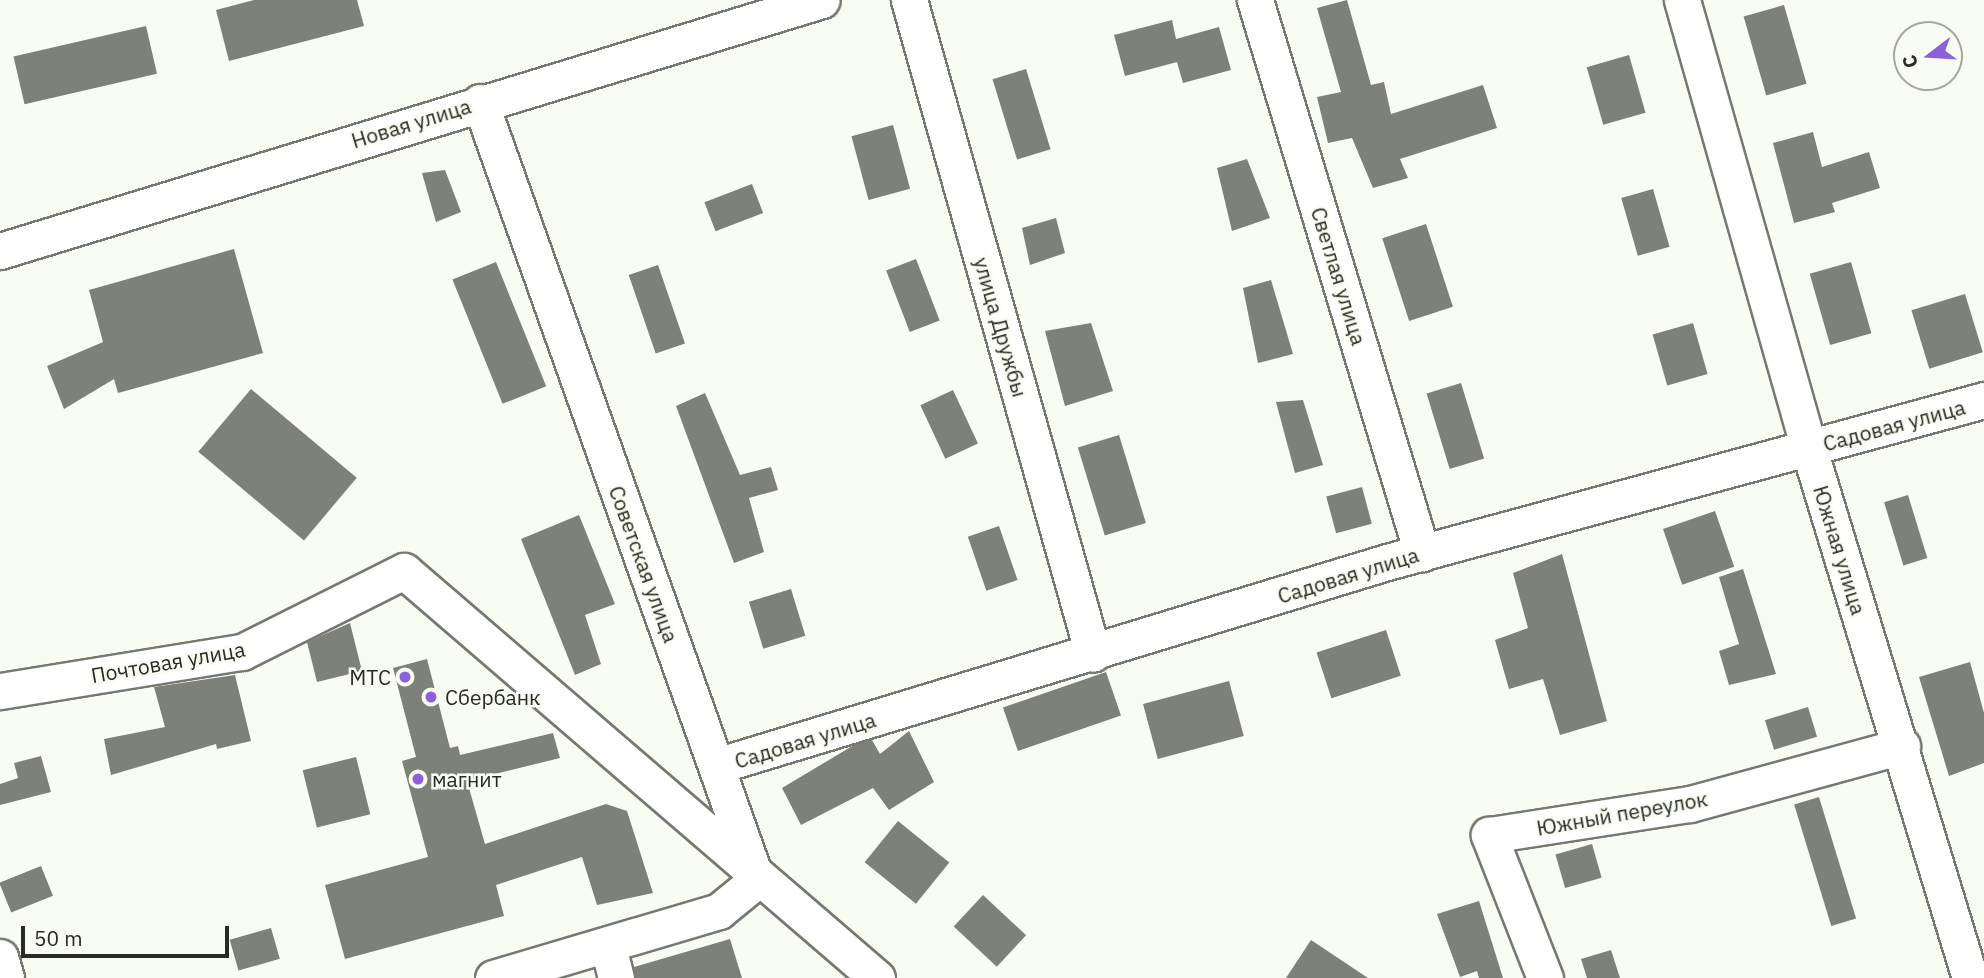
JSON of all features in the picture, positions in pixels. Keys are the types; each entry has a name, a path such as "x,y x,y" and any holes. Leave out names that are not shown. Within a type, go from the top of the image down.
{"street":[{"name":"Новая улица","path":"0,251 480,102 765,9 822,0"},
{"name":"улица Дружбы","path":"909,0 1093,654"},
{"name":"Светлая улица","path":"1255,0 1422,553"},
{"name":"Южная улица","path":"1682,0 1809,449 1902,746 1970,978"},
{"name":"Советская улица","path":"480,102 757,880"},
{"name":"Садовая улица","path":"716,766 1422,553 1984,400"},
{"name":"Почтовая улица","path":"0,691 242,652 404,571 650,781 757,880"},
{"name":"Южный переулок","path":"1545,978 1489,835 1690,804 1902,746"},
{"path":"494,978 612,962 719,911 757,880 877,978"},
{"path":"0,957 6,978"}],"building":[{"path":"254,0 357,0 364,26 229,61 216,10"},
{"path":"1347,0 1371,85 1384,82 1391,114 1483,85 1497,128 1400,159 1408,178 1373,188 1352,138 1328,143 1317,97 1341,92 1317,8"},
{"path":"1784,5 1807,84 1766,95 1744,17"},
{"path":"1172,20 1176,39 1219,27 1231,70 1183,83 1177,62 1125,76 1114,35"},
{"path":"146,26 157,74 25,104 13,57"},
{"path":"1629,55 1646,113 1603,125 1587,67"},
{"path":"1026,69 1051,149 1017,160 993,79"},
{"path":"893,125 910,189 869,200 851,136"},
{"path":"1813,132 1822,167 1869,152 1880,188 1832,203 1835,212 1794,223 1773,143"},
{"path":"1247,159 1270,218 1232,231 1217,168"},
{"path":"445,170 461,212 436,222 422,173"},
{"path":"752,184 763,213 715,231 704,202"},
{"path":"1653,189 1670,247 1638,256 1621,198"},
{"path":"1056,218 1065,253 1030,265 1022,228"},
{"path":"1426,224 1453,307 1409,321 1382,238"},
{"path":"234,249 263,353 118,393 114,379 64,409 47,366 103,342 89,290"},
{"path":"916,259 940,321 910,332 886,270"},
{"path":"496,262 546,386 503,404 452,280"},
{"path":"1851,262 1871,333 1830,345 1810,274"},
{"path":"658,265 685,343 656,354 629,275"},
{"path":"1271,280 1293,354 1258,363 1243,288"},
{"path":"1965,294 1983,352 1929,369 1911,310"},
{"path":"1091,323 1113,391 1065,406 1045,331"},
{"path":"1693,323 1708,374 1667,386 1653,335"},
{"path":"1461,383 1484,459 1450,469 1427,394"},
{"path":"251,389 357,478 304,541 198,452"},
{"path":"953,390 978,443 945,459 920,405"},
{"path":"705,393 740,475 771,467 778,490 749,498 764,552 734,563 676,406"},
{"path":"1303,400 1323,465 1295,473 1276,402"},
{"path":"1119,435 1146,523 1105,536 1078,448"},
{"path":"1362,487 1372,524 1336,533 1326,497"},
{"path":"1908,495 1927,558 1903,565 1884,502"},
{"path":"1715,511 1734,567 1682,585 1663,529"},
{"path":"579,515 615,604 585,615 601,664 575,675 521,539"},
{"path":"999,526 1018,580 986,591 968,537"},
{"path":"1562,554 1607,721 1560,735 1543,679 1509,689 1495,640 1528,628 1513,573"},
{"path":"1743,569 1776,674 1729,685 1719,651 1739,644 1719,577"},
{"path":"791,589 805,636 763,649 749,602"},
{"path":"350,623 362,671 317,682 307,642"},
{"path":"1386,630 1401,676 1331,698 1317,653"},
{"path":"427,659 450,748 458,746 460,755 553,733 560,758 467,781 485,844 606,804 627,811 653,893 597,905 582,857 496,885 504,916 345,959 325,885 428,857 402,761 416,757 393,668"},
{"path":"1970,662 1984,713 1984,763 1949,776 1919,677"},
{"path":"1106,672 1121,715 1018,751 1003,707"},
{"path":"235,675 251,741 217,749 216,744 111,775 104,739 165,727 154,687"},
{"path":"1229,681 1244,736 1158,759 1143,704"},
{"path":"1808,707 1817,737 1774,750 1765,720"},
{"path":"909,731 934,782 889,810 873,788 801,825 782,788 854,745 872,740 880,754"},
{"path":"41,756 51,792 0,805 0,784 18,778 14,763"},
{"path":"356,757 370,814 317,828 303,770"},
{"path":"1819,797 1856,918 1831,926 1794,805"},
{"path":"898,821 949,863 916,904 865,862"},
{"path":"1592,844 1602,878 1565,888 1555,854"},
{"path":"41,866 53,896 11,913 0,883"},
{"path":"983,895 1026,935 997,967 954,926"},
{"path":"1479,901 1503,978 1479,978 1477,971 1460,977 1437,914"},
{"path":"271,928 280,959 238,971 230,940"},
{"path":"730,939 742,978 636,978 634,967"},
{"path":"1311,940 1368,978 1286,978"},
{"path":"1611,950 1620,978 1587,978 1581,959"}],"place":[{"name":"МТС","path":"405,677"},
{"name":"Сбербанк","path":"431,697"},
{"name":"магнит","path":"418,779"}]}
